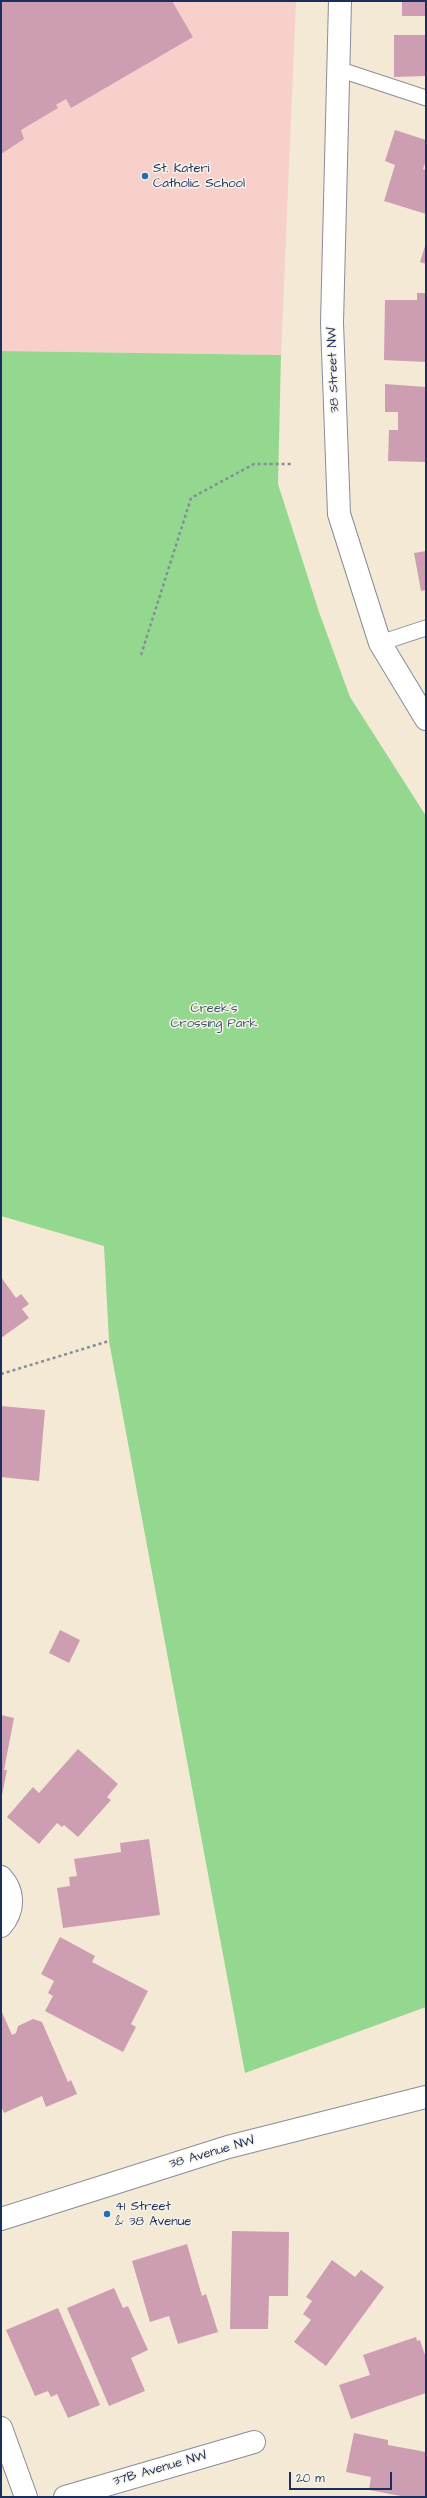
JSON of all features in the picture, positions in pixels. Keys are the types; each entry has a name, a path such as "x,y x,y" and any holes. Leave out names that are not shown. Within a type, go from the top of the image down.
{"street":[{"name":"38 Street NW","path":"340,1 332,322 339,514 380,643 426,719"},
{"path":"1,1877 11,1893 12,1907 7,1919 1,1926"},
{"name":"38 Avenue NW","path":"1,2219 228,2147 426,2097"},
{"path":"1,2428 26,2497"},
{"name":"37B Avenue NW","path":"65,2497 254,2442"}],"lane":[{"path":"338,69 426,98"},
{"path":"380,643 426,628"}],"path":[{"path":"141,655 191,498 254,464 291,464"},
{"path":"1,1374 109,1341"}],"shaded area":[{"name":"St. Kateri Catholic School","path":"1,1 296,1 281,355 1,351"}],"green space":[{"name":"Creek's Crossing Park","path":"1,351 281,355 278,484 319,612 350,697 426,816 426,2007 245,2073 109,1341 104,1246 1,1216"}],"building":[{"path":"1,1 172,1 193,37 71,108 66,99 56,105 58,108 21,130 24,139 1,154"},
{"path":"402,1 426,1 426,16 402,16"},
{"path":"394,35 426,35 426,76 394,77"},
{"path":"395,130 426,140 426,161 423,169 426,170 426,214 384,201 395,165 385,161"},
{"path":"426,243 426,264 420,262"},
{"path":"417,293 426,293 426,362 384,360 385,300 417,300"},
{"path":"385,384 426,387 426,462 388,461 389,430 398,430 398,412 385,412"},
{"path":"426,551 426,590 421,591 414,553"},
{"path":"1,1277 16,1298 21,1294 29,1304 22,1309 29,1318 1,1338"},
{"path":"1,1406 45,1410 39,1481 1,1477"},
{"path":"60,1630 80,1640 69,1663 49,1653"},
{"path":"1,1715 14,1718 4,1770 7,1770 2,1795"},
{"path":"78,1749 118,1784 107,1797 111,1800 78,1837 64,1825 62,1827 57,1823 39,1844 7,1817 33,1787 39,1793"},
{"path":"149,1839 160,1915 63,1928 57,1888 70,1886 69,1877 77,1876 74,1859 121,1852 120,1843"},
{"path":"60,1937 95,1956 92,1962 148,1991 131,2024 136,2027 123,2052 45,2011 53,1996 48,1993 54,1981 41,1974"},
{"path":"1,2010 12,2035 16,2033 18,2026 33,2019 42,2022 68,2082 71,2080 77,2094 46,2107 42,2096 4,2113 1,2106"},
{"path":"232,2231 289,2232 288,2296 269,2296 268,2329 230,2329"},
{"path":"187,2244 202,2296 206,2294 218,2332 178,2344 169,2316 150,2322 132,2261"},
{"path":"332,2260 355,2277 361,2270 384,2287 326,2366 294,2342 311,2320 303,2314 312,2301 306,2297"},
{"path":"114,2288 123,2308 128,2306 148,2350 131,2358 145,2391 109,2406 67,2308"},
{"path":"58,2308 100,2405 68,2418 57,2394 51,2397 48,2391 35,2396 6,2330"},
{"path":"416,2337 417,2341 420,2340 426,2358 426,2393 351,2419 339,2385 370,2375 363,2355"},
{"path":"354,2433 388,2440 388,2445 426,2452 426,2497 406,2497 369,2490 371,2477 346,2472"}],"place":[{"name":"St. Kateri Catholic School","path":"145,176"},
{"name":"41 Street & 38 Avenue","path":"107,2214"}]}
